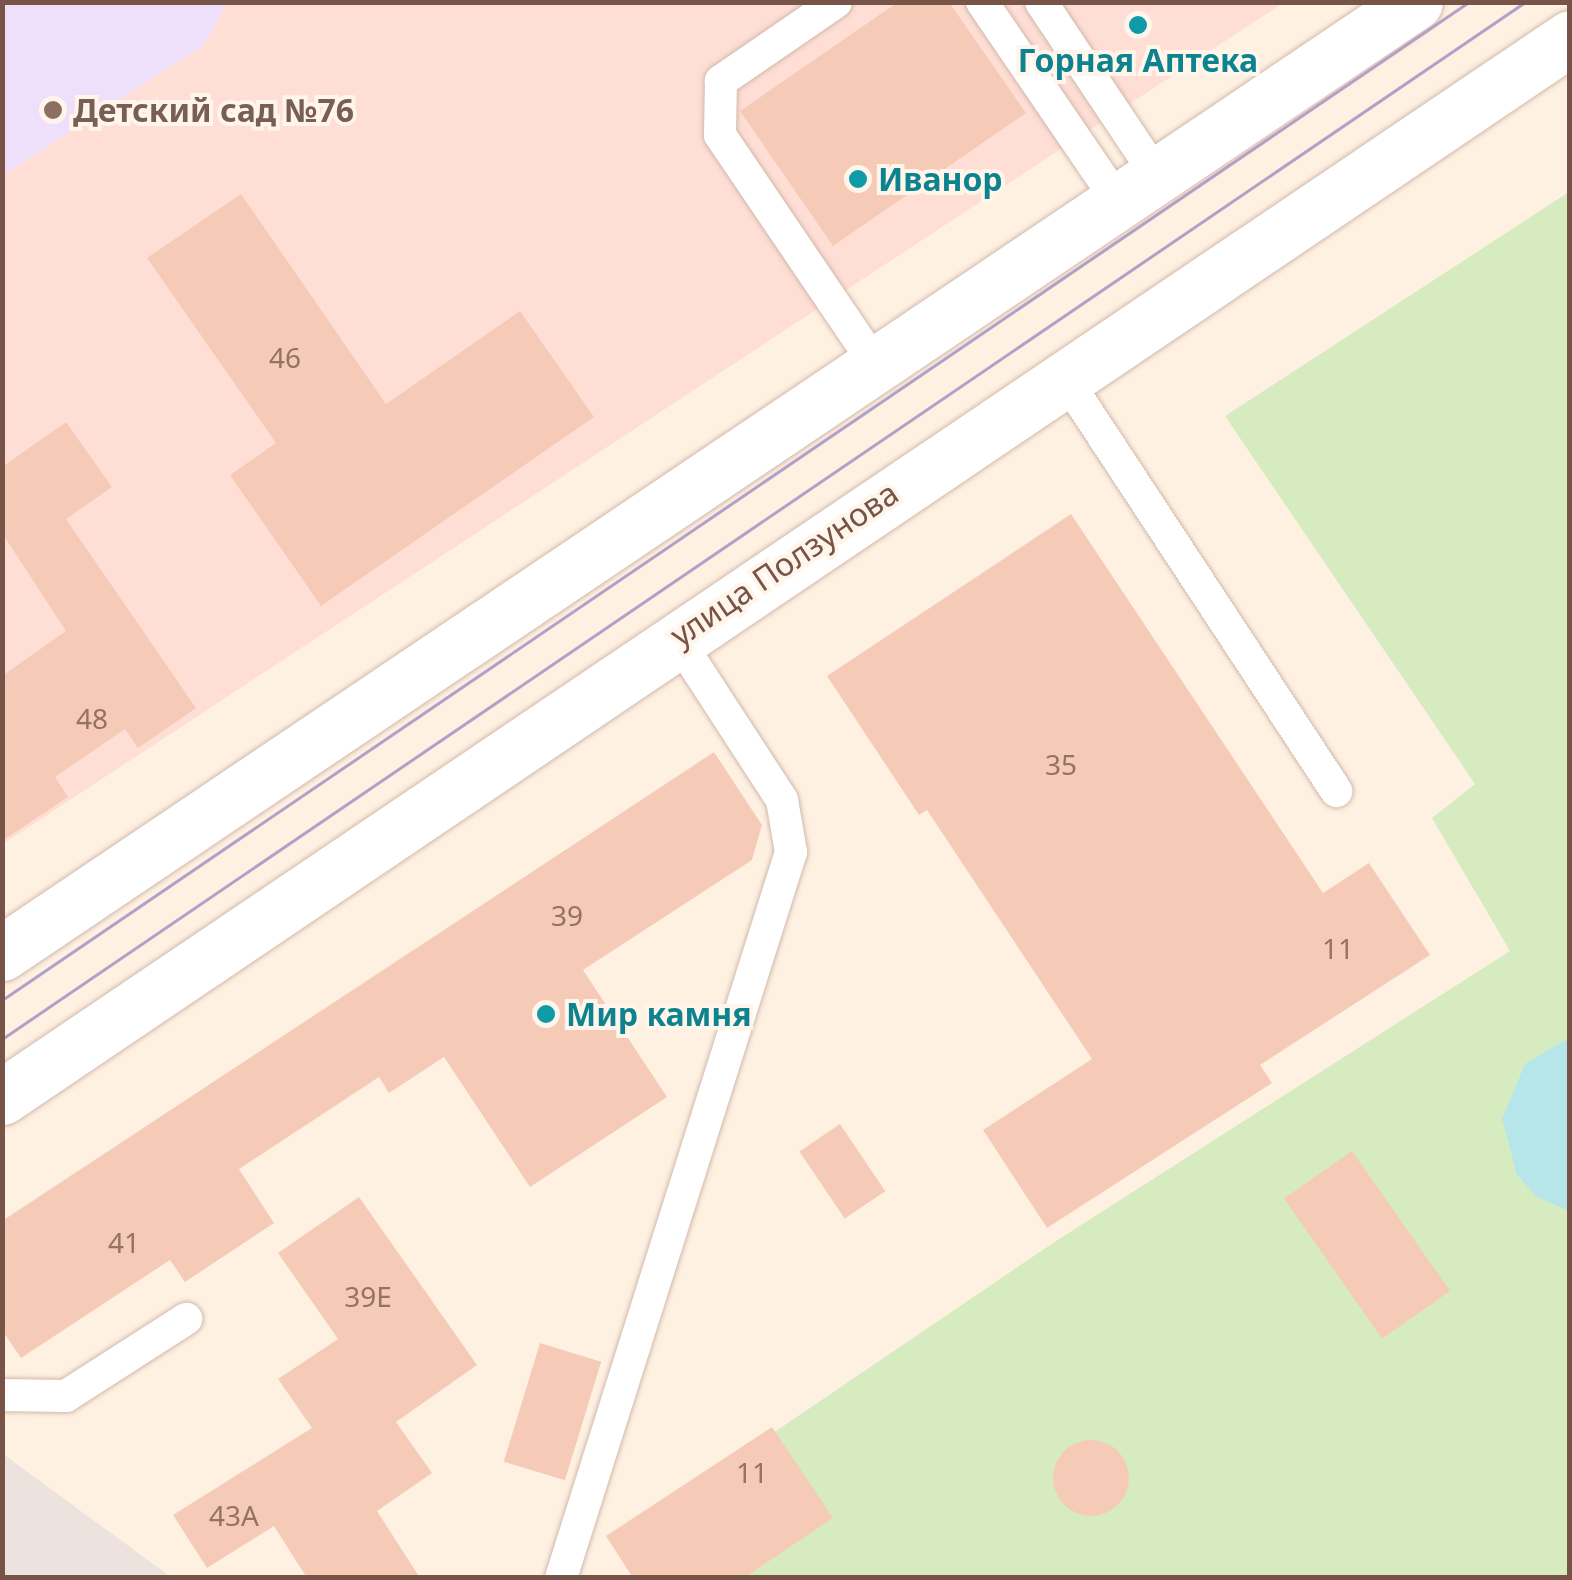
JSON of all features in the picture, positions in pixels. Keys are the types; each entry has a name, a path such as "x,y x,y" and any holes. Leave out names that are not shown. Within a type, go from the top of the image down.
{"street":[{"path":"2,954 1415,3"},
{"name":"улица Ползунова","path":"2,1097 1063,375 1570,38"}],"lane":[{"path":"836,2 721,80 720,135 877,367"},
{"path":"982,2 1138,190"},
{"path":"1042,2 1138,190"},
{"path":"1063,375 1336,791"},
{"path":"561,1578 791,852 782,800 676,637"},
{"path":"2,1394 66,1396 186,1319"}],"shaded area":[{"name":"Детский сад №76","path":"3,2 227,3 204,45 3,175"},
{"path":"3,3 1283,3 3,844"},
{"path":"3,1454 171,1577 3,1577"}],"green space":[{"path":"1569,192 1569,1577 690,1577 645,1520 1053,1243 1510,951 1432,818 1475,784 1225,416"}],"water":[{"path":"1570,1038 1569,1211 1537,1197 1517,1175 1502,1119 1525,1064"}],"building":[{"name":"Иванор","path":"898,2 949,2 1026,113 833,246 740,111"},
{"path":"241,194 386,404 520,311 594,417 321,606 230,475 276,443 147,258"},
{"path":"66,422 112,487 66,519 196,708 138,748 125,729 55,777 68,797 2,841 2,676 66,631 2,533 2,467"},
{"path":"1071,514 1323,893 1369,863 1430,955 1260,1065 1272,1083 1047,1228 983,1130 1092,1059 927,810 919,815 827,676"},
{"path":"714,752 762,825 752,860 583,970 667,1097 530,1187 444,1057 389,1093 379,1077 239,1169 274,1223 185,1282 170,1260 21,1358 2,1330 2,1221"},
{"path":"840,1124 885,1191 845,1219 799,1151"},
{"path":"1352,1151 1450,1291 1382,1339 1284,1199"},
{"path":"359,1197 477,1365 396,1422 432,1473 377,1511 420,1578 307,1578 274,1526 207,1568 173,1515 312,1428 278,1379 338,1339 278,1253"},
{"path":"540,1343 601,1362 565,1480 504,1462"},
{"path":"772,1427 833,1518 744,1578 633,1578 606,1536"},
{"path":"1091,1440 1106,1442 1118,1451 1127,1463 1127,1493 1118,1505 1106,1514 1091,1516 1076,1514 1064,1505 1055,1493 1053,1478 1055,1463 1064,1451 1076,1442"}],"tram line":[{"path":"2,1000 1469,2"},
{"path":"2,1039 1525,2"}],"place":[{"name":"Горная Аптека","path":"1138,25"},
{"name":"Детский сад №76","path":"53,110"},
{"name":"Иванор","path":"858,179"},
{"name":"Мир камня","path":"546,1014"}]}
